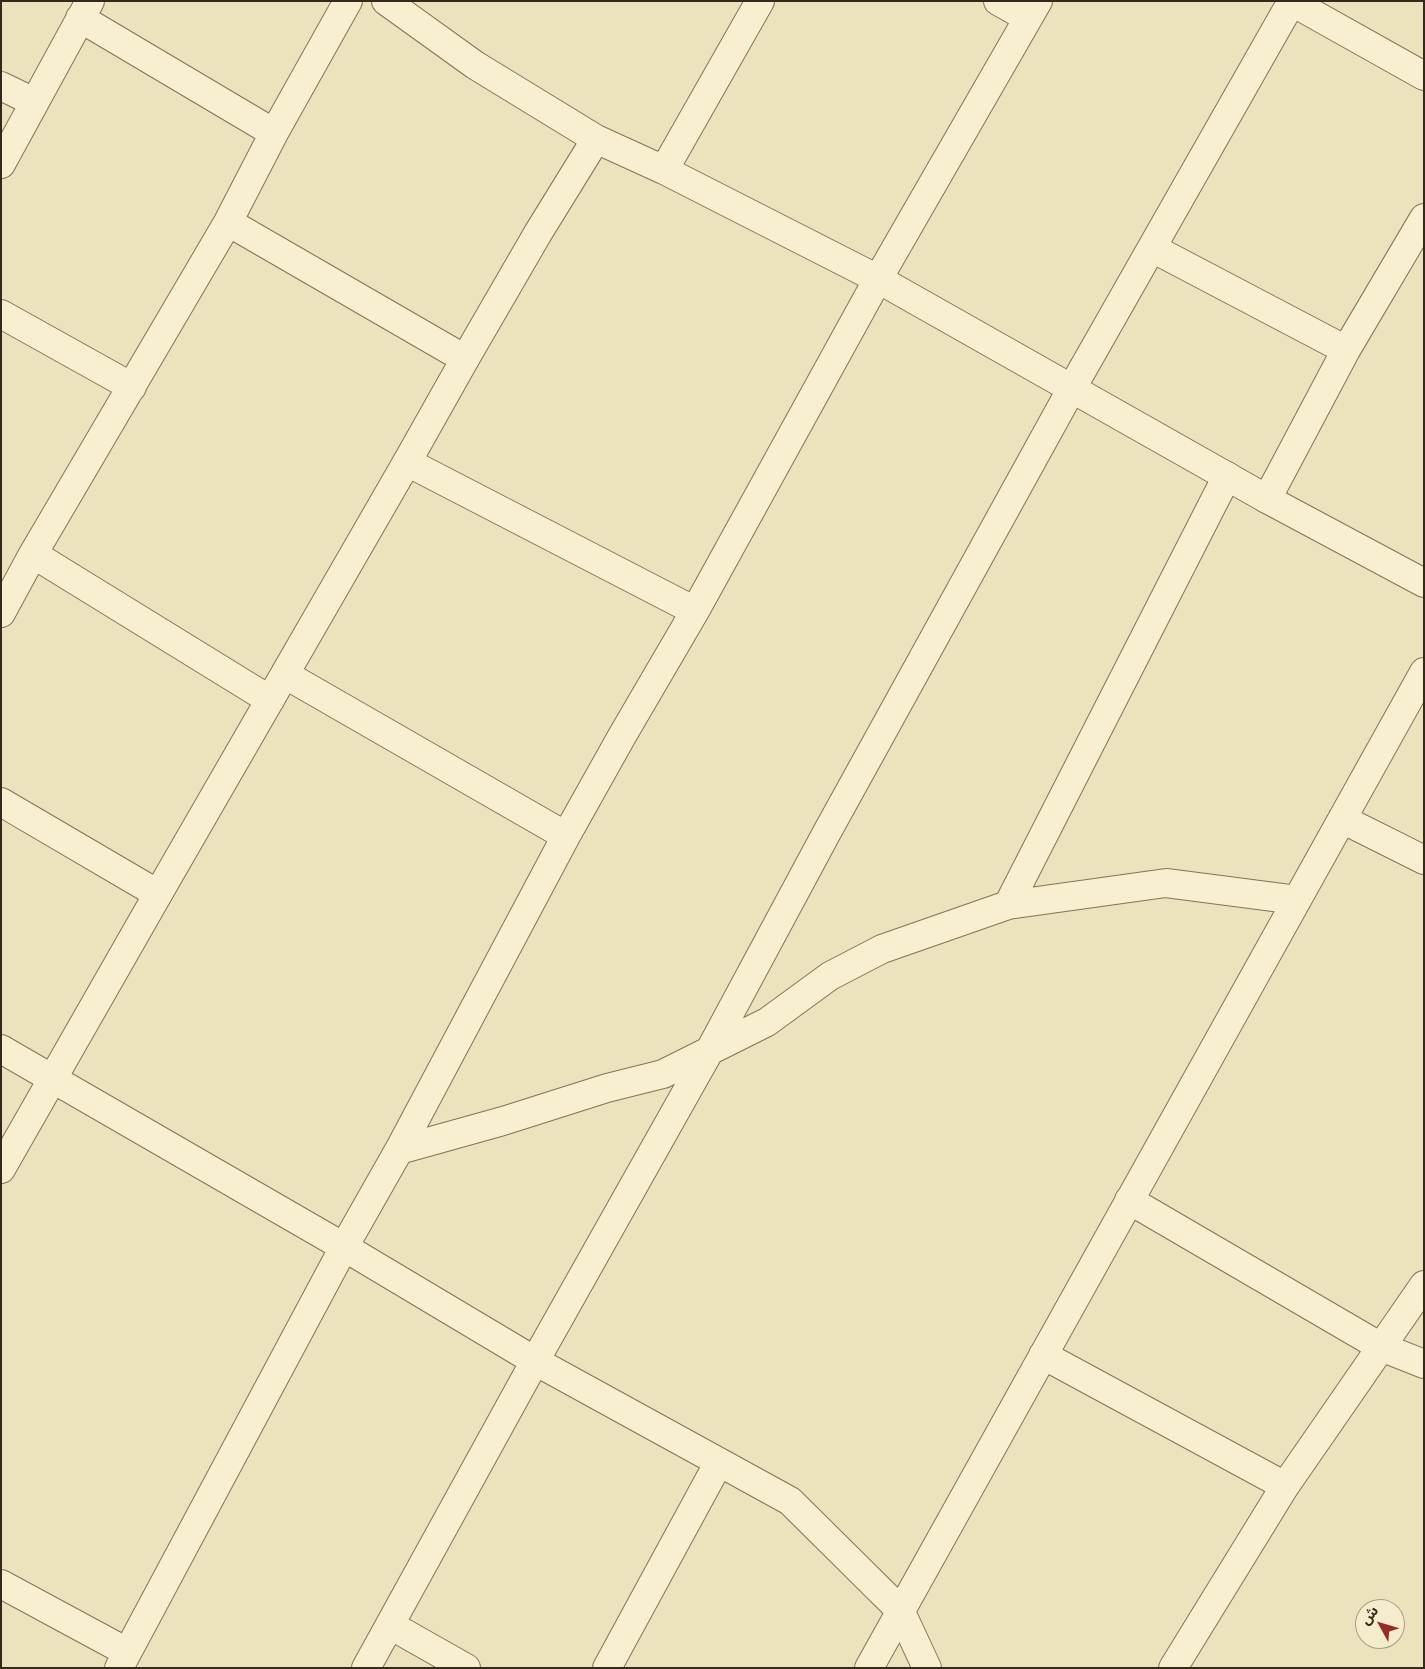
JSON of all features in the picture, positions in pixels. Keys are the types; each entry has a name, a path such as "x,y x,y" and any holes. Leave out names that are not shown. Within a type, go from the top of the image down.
{"street":[{"path":"1,613 33,554 228,222 274,133 348,1"},
{"path":"386,1 475,65 596,139 664,170 878,279 1267,499 1424,583"},
{"path":"664,170 760,1"},
{"path":"1,1584 123,1660 344,1247 400,1150 566,836 694,611 878,279 1033,10 998,1"},
{"path":"366,1668 535,1361 710,1050 831,825 1072,388 1292,2 1424,76"},
{"path":"1,164 85,10 274,133"},
{"path":"1,86 34,102"},
{"path":"1,1169 52,1077 408,462 465,358 596,139"},
{"path":"1267,499 1346,350 1424,218"},
{"path":"228,222 465,358"},
{"path":"1152,248 1346,350"},
{"path":"1,314 132,387"},
{"path":"408,462 694,611"},
{"path":"1008,905 1228,476"},
{"path":"33,554 270,700"},
{"path":"869,1668 1424,672"},
{"path":"286,675 566,836"},
{"path":"1,802 158,894"},
{"path":"1342,819 1424,860"},
{"path":"400,1150 503,1121 607,1088 663,1074 767,1022 830,976 882,949 1008,905 1166,883 1297,900"},
{"path":"1,1049 344,1247 535,1361 790,1501 900,1610 928,1668"},
{"path":"1129,1200 1381,1347 1424,1364"},
{"path":"1173,1668 1285,1486 1424,1285"},
{"path":"1042,1355 1285,1486"},
{"path":"607,1668 719,1462"},
{"path":"390,1625 466,1668"}]}
